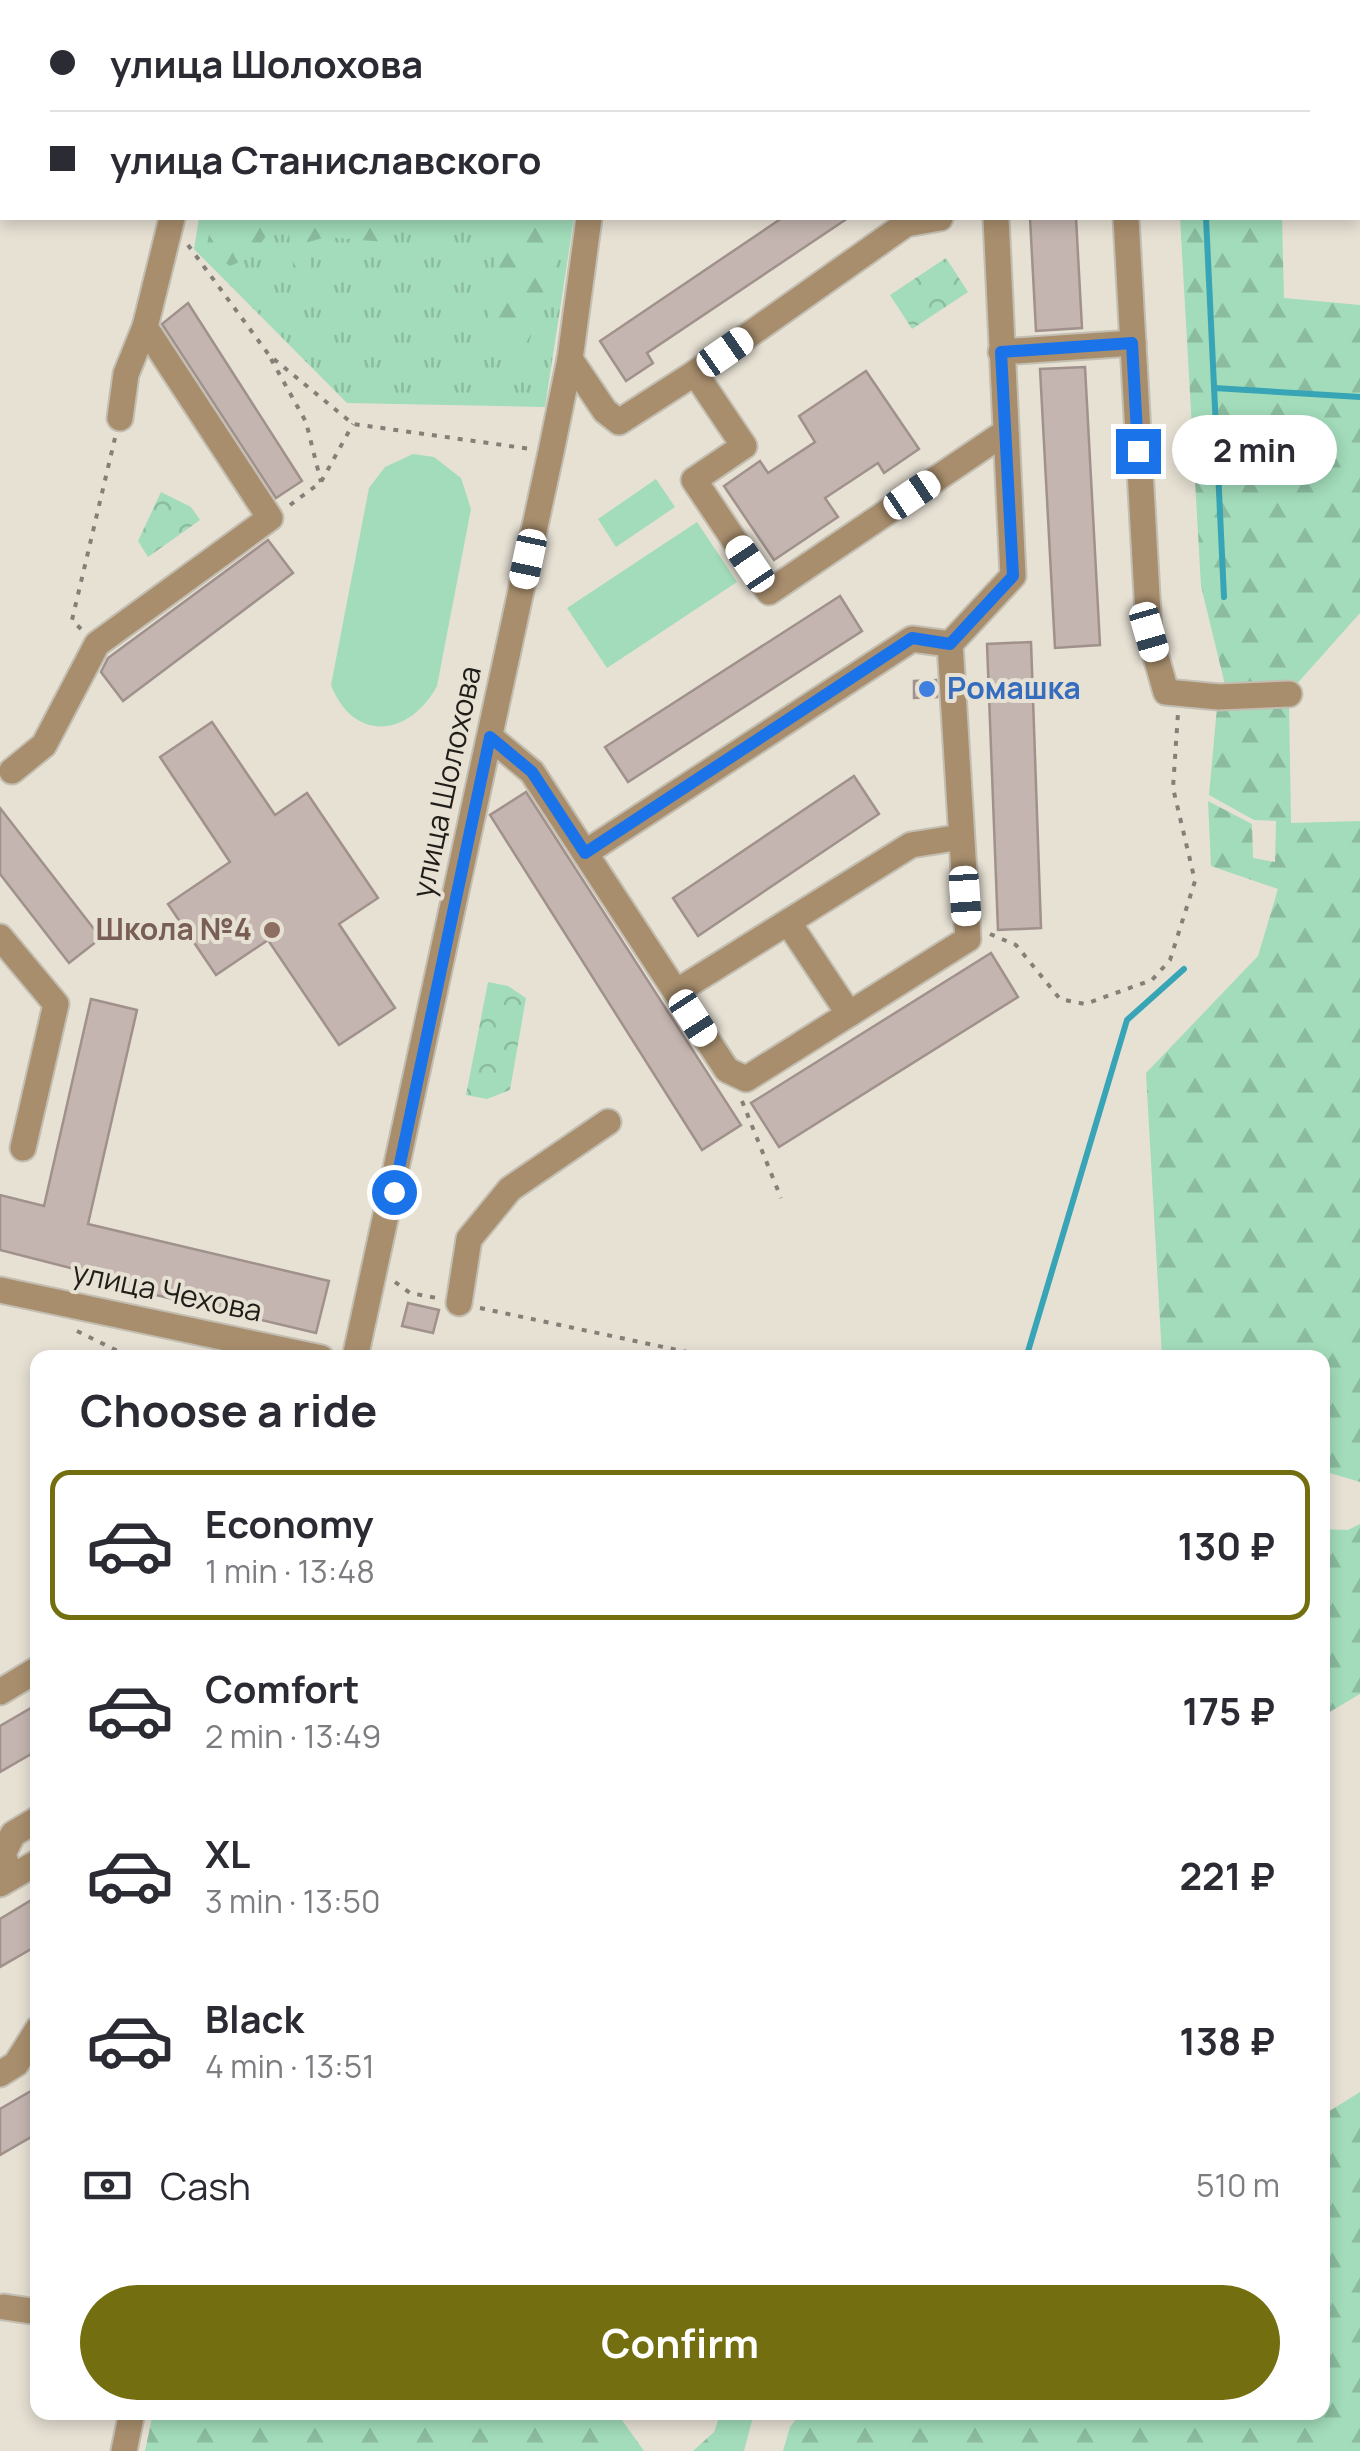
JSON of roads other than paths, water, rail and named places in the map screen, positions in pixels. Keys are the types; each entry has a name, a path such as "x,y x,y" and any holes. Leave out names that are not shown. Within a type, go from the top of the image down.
{"street":[{"path":"120,418 126,374 146,327 171,220"},
{"name":"улица Шолохова","path":"357,1350 378,1270 570,360 590,220"},
{"path":"570,360 605,411 619,422 906,224 929,220"},
{"path":"490,737 532,772 726,1070 746,1079 968,939 950,644 1013,576 996,220"},
{"path":"1126,220 1149,632 1166,692 1289,694"},
{"path":"12,772 44,745 98,644 270,518 146,327"},
{"path":"1001,352 1132,343"},
{"path":"695,373 744,446 694,480 769,592 1004,433"},
{"path":"585,853 912,638 950,644"},
{"path":"676,992 911,845 961,837"},
{"path":"788,922 849,1014"},
{"path":"0,937 56,1004 23,1148"},
{"path":"459,1303 469,1239 510,1189 608,1122"},
{"name":"улица Чехова","path":"0,1290 284,1350"},
{"path":"0,1692 30,1674"},
{"path":"30,1824 13,1834 4,1854 6,1881 30,1867"},
{"path":"0,2074 16,2064 30,2042"},
{"path":"4,2307 30,2311"},
{"path":"124,2451 130,2420"}],"waterway":[{"path":"1206,220 1224,597"},
{"path":"1214,388 1360,397"},
{"path":"1028,1350 1127,1020 1184,969"}],"place":[{"name":"Ромашка","path":"927,689"},
{"name":"Школа №4","path":"272,930"}]}
